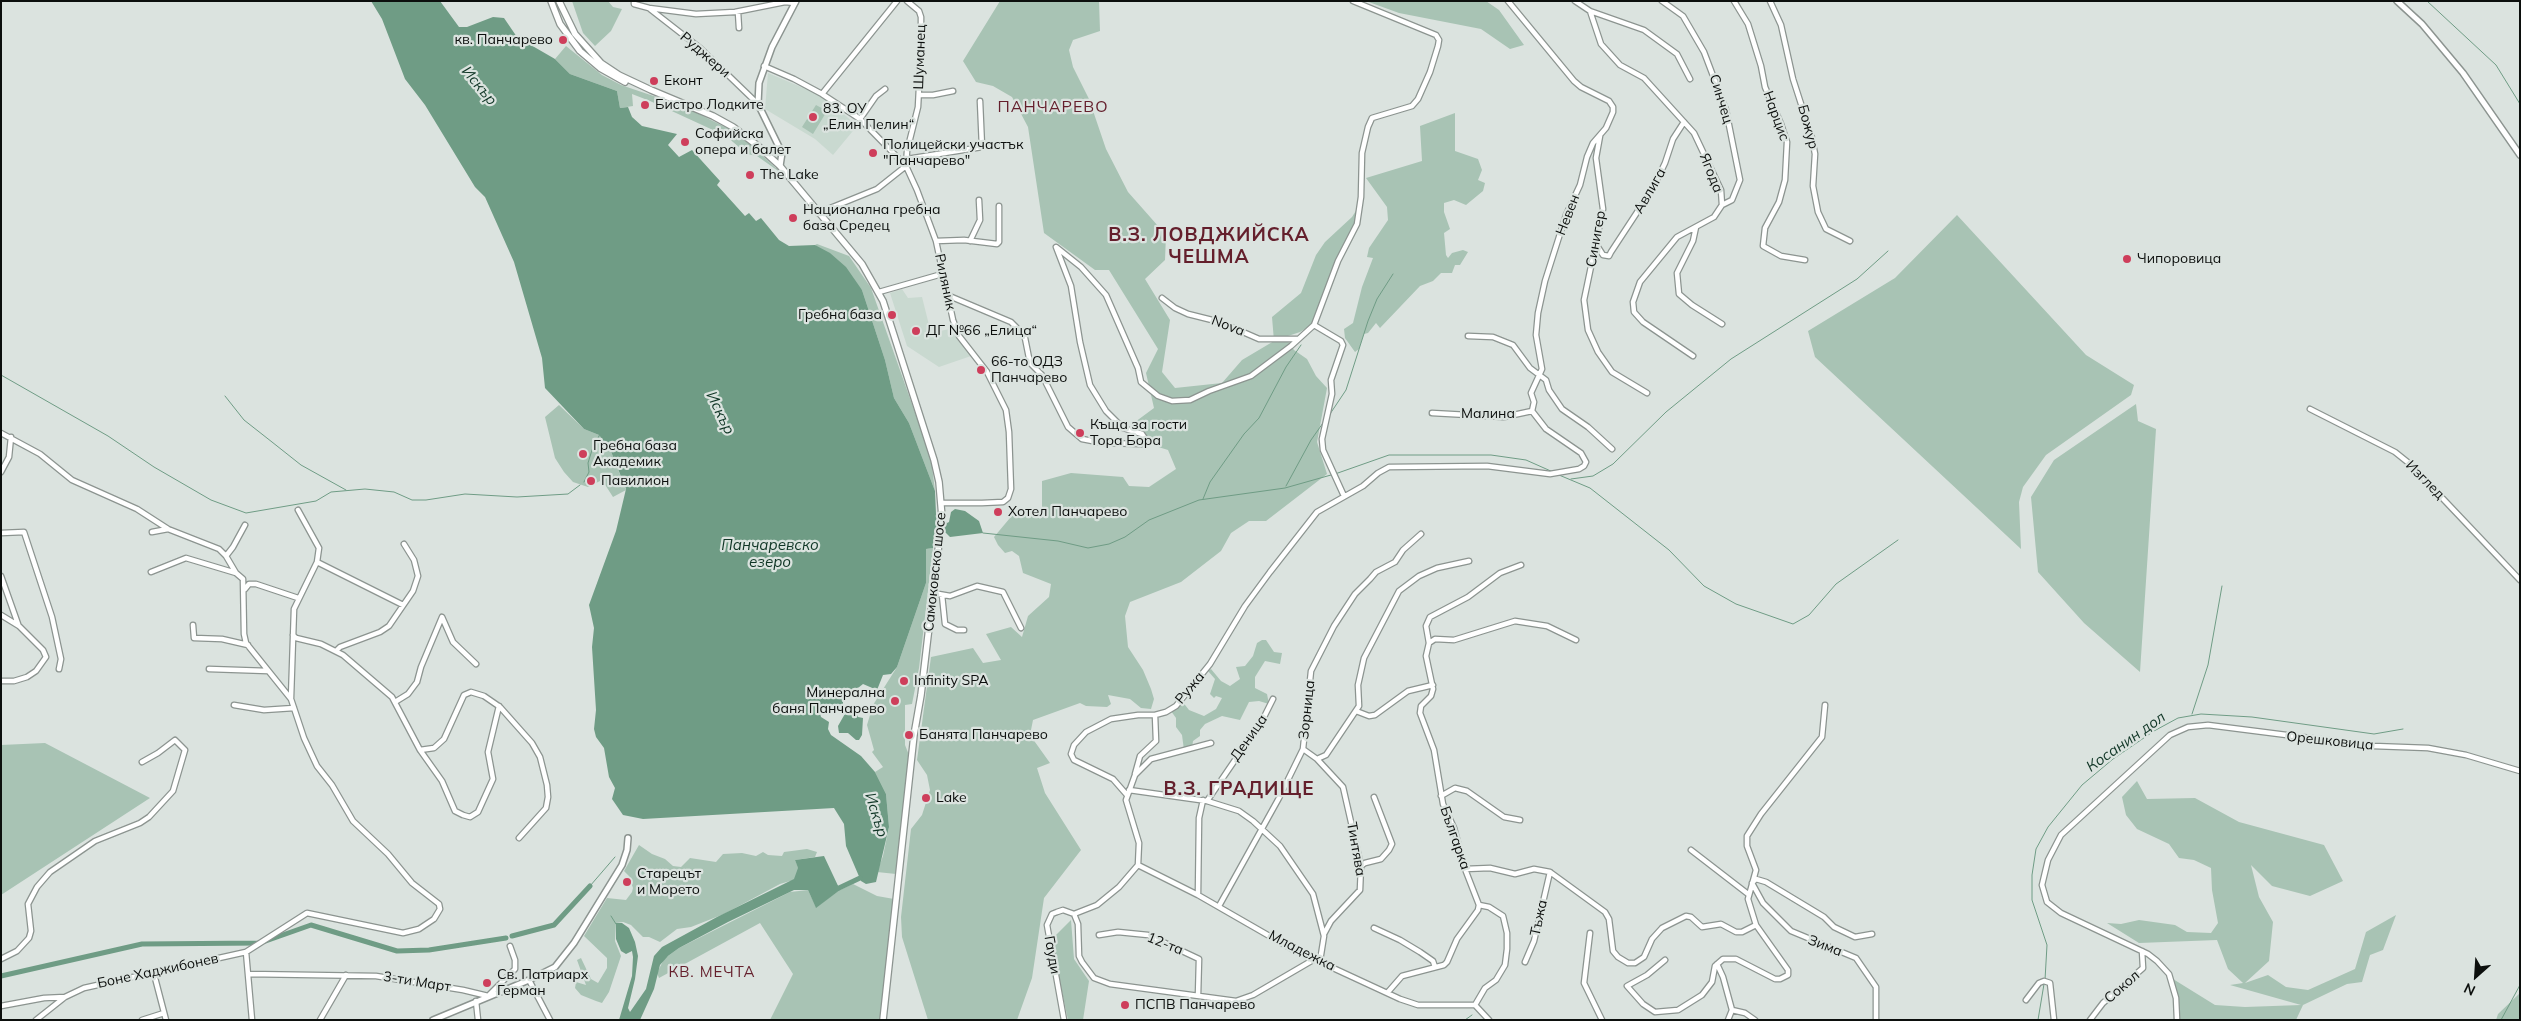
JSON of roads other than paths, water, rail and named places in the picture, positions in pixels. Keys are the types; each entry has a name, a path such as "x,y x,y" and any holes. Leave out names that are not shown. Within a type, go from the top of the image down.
{"main road":[{"name":"Самоковско шосе","path":"551,1 560,24 589,60 617,79 651,90"},
{"name":"Самоковско шосе","path":"559,1 575,34 601,63 619,75 701,110 733,127 780,166 862,264 878,292 934,460 942,503 942,517 921,695 914,735 884,1020"}],"street":[{"path":"822,94 897,1"},
{"name":"Шуманец","path":"906,166 919,96 921,17 919,11 907,1"},
{"path":"947,295 1011,322 1025,338 1030,363 1042,374 1068,427 1077,436 1103,443 1144,443 1145,436 1123,428 1106,411 1090,385 1080,342 1071,286 1055,248 1058,246 1081,267 1106,295 1138,368 1141,382 1161,398 1180,401 1190,400 1209,390 1252,376 1314,325 1338,261 1358,224 1362,153 1368,127 1372,118 1412,106 1418,99 1430,72 1439,40 1436,35 1353,1"},
{"name":"Невен","path":"1508,1 1574,81 1612,104 1613,112 1600,136 1593,143 1587,157 1580,185 1566,215 1545,281 1538,313 1536,335 1541,374 1562,409 1588,427 1612,449"},
{"path":"1575,1 1590,11 1644,30 1677,54 1690,79"},
{"name":"Синчец","path":"1662,1 1683,16 1716,78 1726,110 1740,180 1732,200 1722,205"},
{"name":"Нарцис","path":"1734,1 1748,24 1761,66 1765,87 1787,142 1785,180 1779,202 1765,228 1763,246 1781,256 1805,260"},
{"name":"Божур","path":"1770,1 1783,30 1793,79 1812,138 1815,154 1813,186 1818,212 1826,229 1850,241"},
{"path":"2398,1 2422,24 2463,73 2520,155"},
{"path":"634,3 649,8 696,14 738,12 785,2 795,2 764,66 758,104 782,153 780,166"},
{"name":"Руджери","path":"649,8 706,53 758,104"},
{"name":"Ягода","path":"1590,11 1601,44 1620,65 1644,78 1694,134 1720,190 1722,205 1714,217 1696,227 1690,228 1677,237 1640,282 1633,302 1634,312 1643,322 1693,356"},
{"path":"738,12 739,28"},
{"name":"Риляник","path":"764,66 822,94 860,119 906,166 936,241 953,320 959,336 987,372 1006,410 1010,440 1011,490 1008,498 1002,502 942,503"},
{"path":"860,119 876,96 885,89"},
{"path":"919,96 953,91"},
{"path":"907,159 982,147 980,101"},
{"name":"Авлига","path":"1596,244 1600,253 1609,256 1651,193 1665,163 1672,139 1684,122"},
{"name":"Синигер","path":"1600,136 1596,168 1603,210 1584,300 1588,330 1607,367 1620,378 1647,393"},
{"path":"818,212 877,189 906,166"},
{"path":"970,241 980,220 979,200"},
{"path":"936,241 970,241 997,244 1000,242 999,206"},
{"path":"1696,227 1693,241 1677,274 1679,294 1692,305 1722,324"},
{"path":"878,292 942,274"},
{"name":"Nova","path":"1162,298 1175,308 1188,314 1220,322 1259,339 1298,339"},
{"path":"1314,325 1341,341 1343,345 1331,380 1332,394 1322,439 1323,450 1344,496"},
{"path":"1468,336 1493,337 1513,344 1530,368 1541,374"},
{"name":"Малина","path":"1432,412 1504,417 1532,411 1534,406 1531,394 1541,374"},
{"name":"Изглед","path":"2310,408 2395,452 2410,464 2520,580"},
{"name":"Ружа","path":"1128,793 1113,779 1074,760 1071,754 1074,745 1086,732 1102,723 1138,715 1155,715 1170,710 1184,698 1230,634 1245,606 1294,539 1317,512 1389,467 1487,466 1550,474 1579,470 1586,462 1581,453 1546,429 1532,411"},
{"path":"2,432 40,454 72,480 137,509 168,529 219,549 226,556 236,574"},
{"path":"1,472 8,457 11,437"},
{"path":"290,699 292,621 298,598 317,562 319,548 298,510"},
{"path":"226,556 245,525"},
{"path":"152,532 168,529"},
{"path":"1,533 24,532 52,617 61,660 59,670"},
{"name":"Зорница","path":"1218,906 1260,828 1279,798 1303,749 1311,672 1334,626 1355,594 1370,578 1376,572 1395,562 1402,550 1421,534"},
{"path":"336,651 340,647 380,632 390,626 413,591 418,576 414,560 404,544"},
{"path":"151,572 186,558 236,574 243,579 245,589 244,634 248,645 290,699 294,708 264,710 234,705"},
{"path":"1317,759 1326,755 1356,712 1360,701 1358,685 1364,658 1399,592 1419,576 1437,568 1469,561"},
{"path":"317,562 403,605"},
{"path":"1356,712 1369,716 1414,688 1433,685 1426,656 1429,643 1426,626 1430,617 1468,597 1500,573 1521,565"},
{"path":"1,576 18,626"},
{"path":"245,589 249,584 256,584 298,598"},
{"path":"933,593 942,595 956,594 977,586 1003,592 1021,628"},
{"path":"942,595 945,624 956,630 964,630"},
{"path":"1,615 18,626 43,650 46,658 36,671 26,677 1,681"},
{"path":"395,702 408,694 418,682 421,667 442,617 453,642 476,664"},
{"path":"1429,643 1438,638 1446,641 1454,640 1515,621 1547,626 1576,640"},
{"path":"192,625 194,638 222,640 248,645"},
{"path":"293,635 296,638 321,644 336,651 381,685 395,702 420,750 442,781 455,811 470,817 478,812 493,779 488,761 488,752 499,706"},
{"path":"209,669 268,671"},
{"name":"Българка","path":"1433,685 1432,694 1421,706 1420,713 1434,750 1441,796 1454,828 1465,869 1479,905"},
{"path":"420,750 434,748 444,740 464,695 471,692 484,696 499,706 532,742 540,757 547,785 548,797 546,808 519,838"},
{"name":"Деница","path":"1198,894 1198,818 1205,800 1263,719 1274,699"},
{"path":"1665,960 1647,975 1627,986 1651,1010 1678,1010 1702,995 1712,982 1714,968 1723,959 1736,959 1780,979 1788,975 1788,970 1756,926 1748,894 1756,870 1747,846 1746,836 1822,737 1825,705"},
{"name":"Боне Хаджибонев","path":"39,1019 66,997 100,983 154,974 246,952 307,913 402,932 419,929 434,919 440,910 439,904 412,883 388,854 353,821 310,752 294,708"},
{"path":"1138,865 1140,848 1126,803 1140,756 1156,741 1155,715"},
{"name":"Орешковица","path":"2178,1020 2176,998 2169,974 2157,961 2142,951 2061,913 2048,902 2042,885 2048,860 2061,835 2147,754 2170,735 2188,727 2208,725 2373,746 2428,748 2466,755 2520,771"},
{"path":"1,959 17,951 29,938 31,931 28,904 37,887 56,866 83,848 149,817 173,791 185,750 175,740 142,762"},
{"path":"1135,775 1152,759 1211,744"},
{"name":"Тинтява","path":"1303,749 1317,759 1342,787 1361,866 1360,890 1331,921 1324,936"},
{"path":"1441,796 1455,788 1466,791 1504,817 1520,820"},
{"path":"1128,793 1205,800 1239,812 1260,828 1280,846 1313,894 1324,936 1320,961"},
{"path":"1361,866 1365,863 1381,859 1392,844 1374,797"},
{"path":"433,1020 549,971 574,943 622,865 627,850 628,838"},
{"path":"1691,850 1748,894"},
{"name":"Младежка","path":"1138,865 1198,894 1313,960 1320,961 1418,1005 1475,1005"},
{"name":"Гауди","path":"1064,1020 1047,925 1052,914 1063,910 1074,914 1097,906 1125,881 1138,865"},
{"path":"1465,869 1490,868 1515,874 1534,869 1550,872 1605,912 1608,917 1613,951 1624,962 1632,964 1644,957 1652,939 1662,928 1686,916 1691,917 1702,927 1721,924 1736,932 1742,932 1756,926"},
{"name":"Тъжа","path":"1525,962 1534,941 1550,872"},
{"path":"1752,883 1756,879 1766,882 1824,917 1834,927 1856,937 1872,934"},
{"name":"Зима","path":"1752,883 1763,903 1791,931 1856,958 1876,987 1876,1020"},
{"path":"1388,992 1402,976 1447,962 1457,939 1478,910 1479,905 1490,907 1503,916 1507,933 1507,949 1504,965 1496,980 1485,988 1475,1005 1489,1020"},
{"path":"1074,914 1078,924 1079,956 1094,978 1110,984 1226,1001 1246,999 1313,960"},
{"path":"1374,928 1420,952 1433,961 1435,967"},
{"name":"12-та","path":"1099,935 1118,932 1148,935 1200,959 1198,996"},
{"path":"1590,933 1584,983 1602,1020"},
{"path":"488,996 515,970 516,960 510,946"},
{"name":"Сокол","path":"2090,1020 2103,1003 2143,968 2142,951"},
{"path":"246,952 252,1020"},
{"path":"1717,964 1727,987 1732,1010 1728,1020"},
{"path":"154,974 166,1020"},
{"name":"3-ти Март","path":"248,974 376,976 464,990 488,996"},
{"path":"320,1020 346,975"},
{"path":"529,980 550,1020"},
{"path":"2026,1000 2030,991 2039,983 2044,981 2050,983 2054,1020"},
{"path":"1,1006 44,998 66,997"},
{"path":"476,1001 478,1020"},
{"path":"1732,1010 1745,1013 1754,1020"},
{"path":"142,1020 164,1013"}],"water":[{"name":"Панчаревско езеро","path":"371,1 440,1 459,27 467,27 493,17 504,18 517,37 555,59 570,74 617,91 620,108 628,107 632,117 642,126 677,134 668,145 679,157 692,150 720,181 717,185 745,216 749,213 756,221 761,218 779,240 789,246 815,245 830,253 846,267 862,290 885,360 894,398 909,423 935,491 936,514 947,523 949,522 951,512 955,509 965,511 979,521 983,533 950,537 946,533 935,532 933,548 926,549 926,583 897,667 891,674 883,675 877,690 863,684 843,700 843,705 834,715 828,707 824,706 819,710 821,717 829,722 828,729 831,735 861,756 875,772 886,794 889,827 876,882 866,884 861,881 846,846 844,824 834,808 643,819 623,815 612,799 615,788 609,777 604,748 596,737 594,729 596,710 592,647 594,628 589,605 616,531 626,489 610,449 599,435 584,429 545,388 542,358 514,262 485,197 475,187 425,105 405,79 382,19"},
{"path":"850,705 855,707 858,717 863,718 862,735 859,740 856,740 848,733 839,733 838,726"},
{"path":"824,856 840,890 816,908 808,890 794,890 679,948 660,965 654,989 640,1020 619,1020 632,976 633,957 632,951 626,954 621,951 616,939 616,923 622,923 629,928 638,956 628,1008 630,1012 646,989 654,956 662,947 794,879 798,868 795,860"}],"waterway":[{"path":"2427,1 2496,65 2520,104"},
{"path":"1571,479 1593,476 1613,464 1666,412 1731,359 1857,279 1888,251"},
{"path":"1330,414 1346,390 1368,321 1377,299 1393,274"},
{"path":"1203,499 1210,482 1244,434 1259,418 1286,367 1301,345"},
{"path":"1,375 108,436 154,467 211,500 246,513 316,501 331,492 365,489 394,492 412,500 426,500 465,494 517,497 568,494 580,485"},
{"path":"225,396 244,420 301,465 346,490"},
{"path":"1286,486 1311,440 1323,423"},
{"path":"584,482 589,472 588,463 592,450 600,434"},
{"path":"1335,474 1389,455 1491,455 1526,460 1553,472"},
{"path":"983,533 1058,541 1088,548 1109,544 1125,537 1149,520 1199,500 1285,488 1331,475"},
{"path":"1559,475 1590,488 1669,550 1704,586 1736,604 1793,624 1809,615 1836,584 1898,540"},
{"path":"2192,714 2208,665 2222,586"},
{"name":"Косанин дол","path":"2045,980 2047,945 2032,900 2032,875 2036,849 2048,827 2082,785 2113,759 2154,731 2178,718 2201,714 2252,717 2374,734 2403,729"},
{"path":"590,886 615,857"},
{"path":"833,888 839,888 860,878"},
{"path":"512,936 554,925 590,886"},
{"path":"611,916 616,924"},
{"path":"1,976 142,944 260,943 311,925 397,951 429,950 506,938"},
{"name":"Косанин дол","path":"2038,1020 2044,984"},
{"path":"2501,1020 2520,985"},
{"path":"1465,1020 1472,1015"}],"place":[{"name":"кв. Панчарево","path":"563,40"},
{"name":"Еконт","path":"654,81"},
{"name":"Бистро Лодките","path":"645,105"},
{"name":"83. ОУ „Елин Пелин“","path":"813,117"},
{"name":"Софийска опера и балет","path":"685,142"},
{"name":"Полицейски участък \"Панчарево\"","path":"873,153"},
{"name":"The Lake","path":"750,175"},
{"name":"Национална гребна база Средец","path":"793,218"},
{"name":"Чипоровица","path":"2127,259"},
{"name":"Гребна база","path":"892,315"},
{"name":"ДГ №66 „Елица“","path":"916,331"},
{"name":"66-то ОДЗ Панчарево","path":"981,370"},
{"name":"Къща за гости Тора Бора","path":"1080,433"},
{"name":"Гребна база Академик","path":"583,454"},
{"name":"Павилион","path":"591,481"},
{"name":"Хотел Панчарево","path":"998,512"},
{"name":"Infinity SPA","path":"904,681"},
{"name":"Минерална баня Панчарево","path":"895,701"},
{"name":"Банята Панчарево","path":"909,735"},
{"name":"Lake","path":"926,798"},
{"name":"Старецът и Морето","path":"627,882"},
{"name":"Св. Патриарх Герман","path":"487,983"},
{"name":"ПСПВ Панчарево","path":"1125,1005"}],"district":[{"name":"ПАНЧАРЕВО","path":"1053,107"},
{"name":"В.З. ЛОВДЖИЙСКА ЧЕШМА","path":"1209,246"},
{"name":"В.З. ГРАДИЩЕ","path":"1239,789"},
{"name":"КВ. МЕЧТА","path":"712,972"}],"water label":[{"name":"Искър","path":"479,86"},
{"name":"Искър","path":"720,413"},
{"name":"Искър","path":"876,815"}]}
